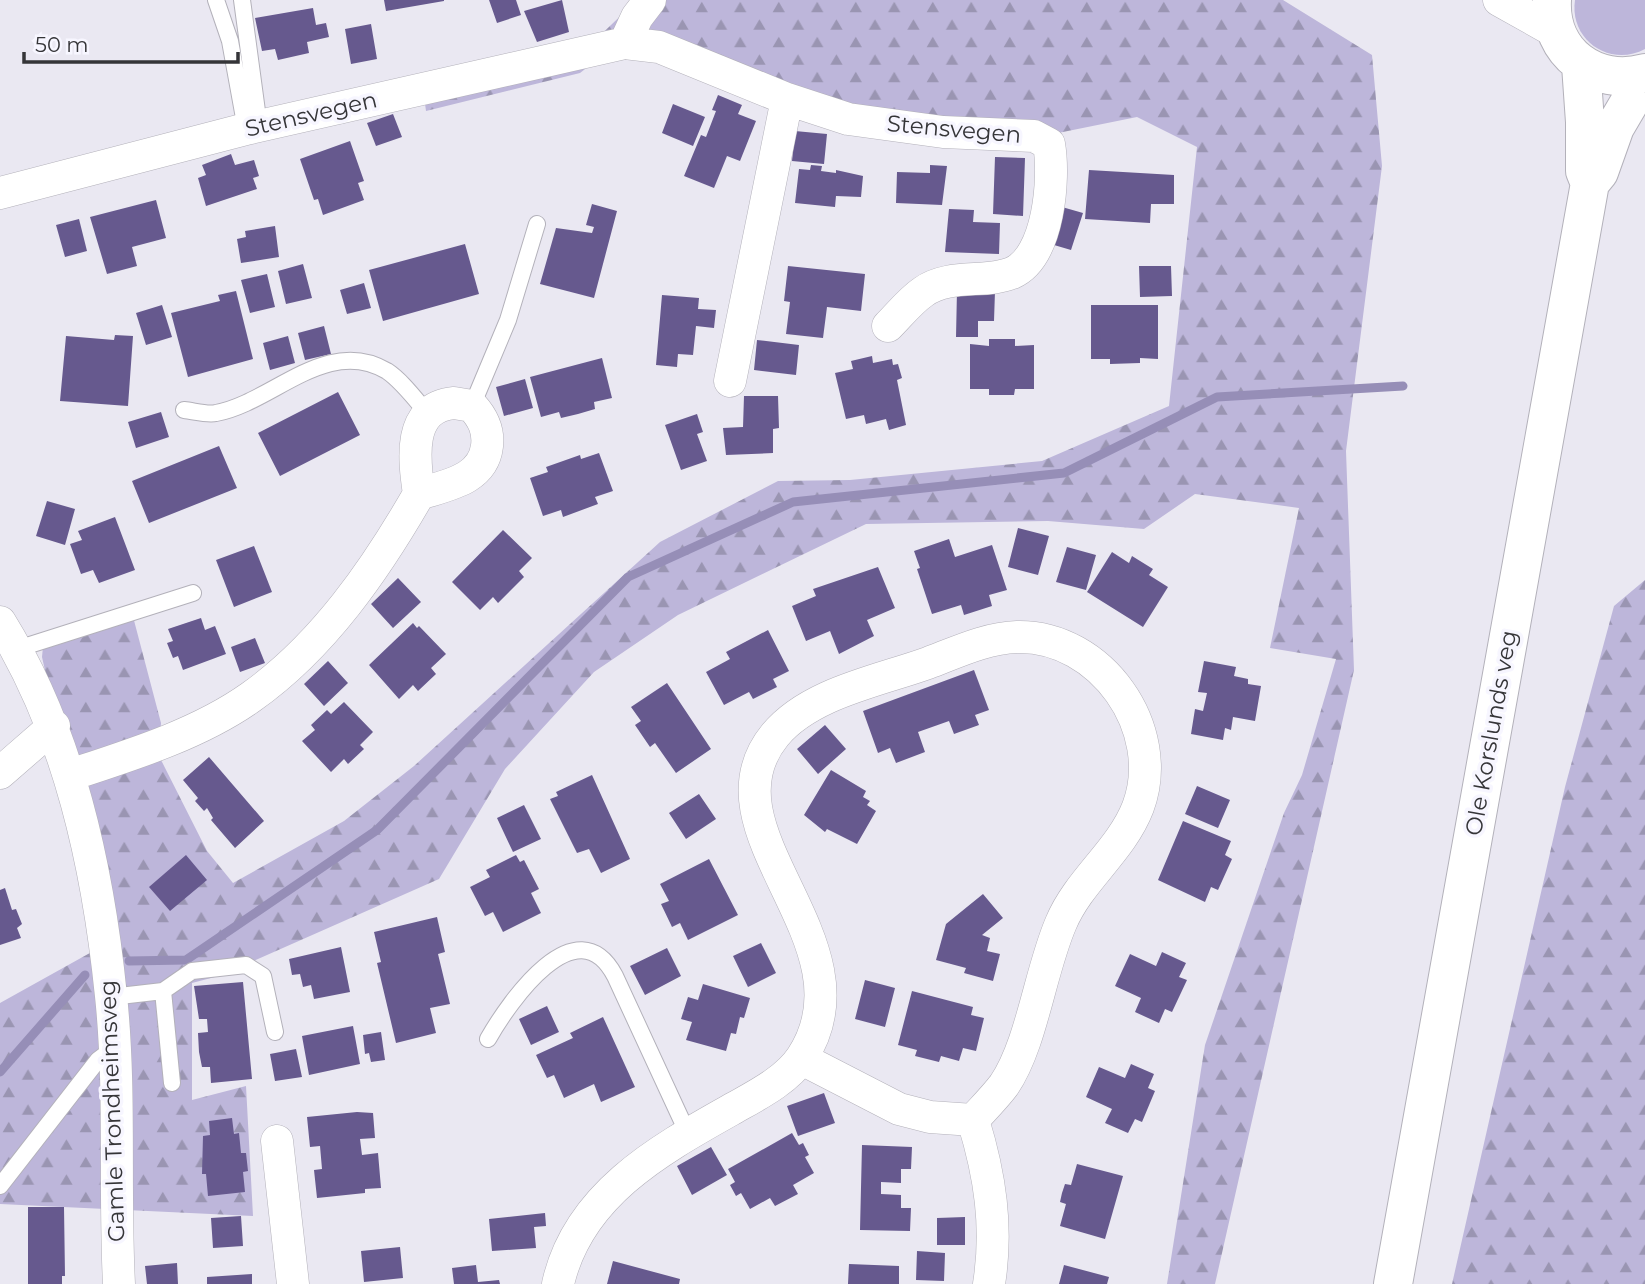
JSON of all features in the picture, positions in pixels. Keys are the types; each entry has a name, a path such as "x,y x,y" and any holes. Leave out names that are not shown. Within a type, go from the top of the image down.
{"street":[{"path":"625,43 637,16 650,0"},
{"path":"1499,0 1554,16 1562,44 1581,65 1613,77 1645,75"},
{"name":"Stensvegen","path":"0,193 252,127 625,43 659,47 788,99 848,119 943,132 1034,136 1049,144 1053,165 1049,201 1039,243 1027,263 1011,273 962,278 924,291 888,326"},
{"name":"Ole Korslunds veg","path":"1581,65 1586,122 1585,171 1590,183"},
{"name":"Ole Korslunds veg","path":"1393,1284 1590,183 1599,172 1615,127 1645,75"},
{"path":"730,381 788,99"},
{"path":"70,775 139,751 227,712 272,681 302,654 339,613 399,529 419,494 414,457 416,435 428,414 444,404 472,406 481,416 487,434 481,467 454,482 419,494"},
{"name":"Gamle Trondheimsveg","path":"0,622 17,649 54,726 70,775 97,902 111,997 120,1284"},
{"path":"558,1284 561,1268 583,1227 609,1192 637,1166 768,1089 802,1059 816,1028 820,993 817,958 802,916 765,842 755,807 753,781 760,758 774,736 794,716 821,701 987,641 1018,637 1044,639 1095,665 1114,683 1129,704 1140,732 1145,762 1144,783 1137,807 1124,834 1068,906 1047,957 1021,1048 1005,1083 973,1120"},
{"path":"0,773 54,726"},
{"path":"802,1059 899,1109 930,1117 973,1120"},
{"path":"973,1120 987,1165 993,1211 989,1284"},
{"path":"277,1141 293,1284"}],"lane":[{"path":"216,0 230,41 252,127"},
{"path":"242,0 252,127"},
{"path":"472,406 508,320 537,224"},
{"path":"184,410 215,414 245,403 308,371 352,362 389,372 428,414"},
{"path":"17,649 193,593"},
{"path":"488,1039 508,1003 541,971 566,954 580,949 601,955 615,976 688,1134"},
{"path":"111,997 163,991 192,971 246,965 263,976 275,1032"},
{"path":"163,991 172,1083"},
{"path":"0,1186 98,1060 114,1048"}],"green space":[{"path":"637,0 1283,0 1372,55 1382,166 1346,451 1354,670 1215,1284 1167,1284 1205,1045 1284,813 1302,775 1336,659 1270,648 1299,508 1195,494 1144,529 1048,521 866,524 678,615 594,672 505,769 439,879 249,963 249,968 192,983 192,1100 246,1086 253,1216 0,1204 0,1003 106,944 42,657 44,636 131,609 161,723 159,756 207,851 233,883 344,821 414,766 660,542 778,481 850,480 1042,461 1169,406 1197,147 1137,117 1004,144 879,118 621,41 580,73 426,111 423,89 585,50"},
{"path":"1575,0 1645,0 1645,49 1618,55 1595,47 1578,27"},
{"path":"1645,580 1645,1284 1452,1284 1565,787 1614,606"}],"building":[{"path":"384,0 444,0 444,1 386,11"},
{"path":"489,0 516,0 521,15 497,23"},
{"path":"562,0 569,32 537,42 524,11"},
{"path":"313,8 316,25 326,23 329,37 307,42 309,53 278,60 275,49 262,51 255,18"},
{"path":"371,24 377,59 351,64 345,29"},
{"path":"718,95 742,105 738,114 756,121 740,161 727,156 714,188 684,176 701,135 706,137 716,111 712,110"},
{"path":"673,104 705,117 693,146 662,133"},
{"path":"393,114 402,137 376,146 367,123"},
{"path":"795,131 827,134 824,164 792,161"},
{"path":"350,141 364,181 358,183 364,200 323,215 318,199 314,200 300,159"},
{"path":"231,154 235,165 254,160 259,176 253,178 257,189 206,206 198,178 206,175 202,165"},
{"path":"995,157 1025,158 1023,216 993,214"},
{"path":"811,165 822,166 821,171 836,173 836,170 863,176 861,197 836,196 835,207 795,203 799,169 810,170"},
{"path":"930,165 947,166 942,205 896,203 897,172 930,173"},
{"path":"1089,170 1174,175 1174,204 1151,204 1150,223 1085,219"},
{"path":"156,200 166,238 132,247 137,266 107,274 90,217"},
{"path":"592,204 617,211 594,298 540,284 556,228 592,233 594,227 586,225"},
{"path":"1062,207 1083,213 1071,250 1054,245"},
{"path":"949,209 974,210 973,222 1000,223 999,254 945,252"},
{"path":"79,219 87,251 65,257 56,225"},
{"path":"275,226 279,257 241,263 237,239 246,237 245,231"},
{"path":"465,244 479,294 383,321 369,270"},
{"path":"303,264 312,298 286,304 278,271"},
{"path":"788,266 865,274 861,311 827,307 823,338 786,334 790,302 784,301"},
{"path":"1139,266 1171,266 1172,296 1140,297"},
{"path":"267,274 275,307 250,313 241,280"},
{"path":"364,283 371,308 347,314 340,290"},
{"path":"957,290 995,291 994,321 978,321 978,337 956,337"},
{"path":"236,291 253,359 188,377 171,313 220,301 218,295"},
{"path":"662,295 699,298 698,309 716,310 714,328 696,326 693,355 678,354 677,367 656,365"},
{"path":"162,305 172,337 146,345 136,313"},
{"path":"1091,305 1158,305 1158,359 1140,358 1140,363 1110,364 1110,359 1091,359"},
{"path":"324,326 331,354 305,360 298,333"},
{"path":"115,335 133,336 128,406 60,401 66,336 114,340"},
{"path":"288,336 295,363 270,370 263,343"},
{"path":"989,339 1015,339 1015,346 1034,345 1034,389 1015,389 1014,395 989,395 989,389 970,389 970,344 989,346"},
{"path":"757,340 799,345 796,375 754,370"},
{"path":"872,356 873,363 892,359 893,365 898,364 902,378 897,380 906,425 889,430 886,419 866,424 864,415 846,419 835,373 853,369 851,361"},
{"path":"602,358 612,398 594,402 595,409 578,414 561,418 559,412 541,417 530,377"},
{"path":"525,379 533,408 504,416 496,387"},
{"path":"338,392 360,435 280,476 258,433"},
{"path":"744,396 778,396 779,428 773,429 773,453 726,455 723,428 743,427"},
{"path":"161,412 169,437 136,448 128,422"},
{"path":"697,414 703,432 697,434 707,461 681,470 665,425"},
{"path":"219,446 237,488 149,523 132,481"},
{"path":"599,453 613,491 595,497 598,504 563,517 561,510 543,516 530,478 548,472 546,467 580,455 581,459"},
{"path":"47,501 75,509 65,545 36,536"},
{"path":"115,517 135,570 99,583 93,570 81,574 70,544 82,540 78,531"},
{"path":"1018,528 1049,536 1038,575 1008,567"},
{"path":"503,530 532,558 519,571 524,577 498,603 493,597 480,610 452,582"},
{"path":"949,539 955,557 992,545 1007,590 989,595 992,606 964,615 961,605 932,614 914,551"},
{"path":"254,546 272,592 234,607 216,560"},
{"path":"1067,547 1096,555 1086,590 1056,582"},
{"path":"1112,552 1129,563 1132,556 1153,569 1149,575 1168,587 1143,627 1087,592"},
{"path":"878,567 895,608 867,620 874,636 839,654 830,631 806,641 792,606 816,596 813,589"},
{"path":"398,578 421,602 393,628 371,604"},
{"path":"201,618 205,630 215,626 226,654 183,670 178,656 173,658 167,643 173,641 168,629"},
{"path":"413,623 446,654 431,668 436,674 418,691 413,685 399,699 369,665"},
{"path":"768,630 789,671 773,679 777,687 753,699 749,692 724,705 706,672 730,659 726,652"},
{"path":"255,638 265,663 240,672 231,647"},
{"path":"328,661 348,683 324,706 304,684"},
{"path":"1204,661 1236,667 1234,676 1248,679 1248,684 1261,686 1255,721 1233,717 1231,730 1225,728 1223,740 1191,734 1195,709 1203,711 1207,693 1198,692"},
{"path":"974,670 989,710 975,715 979,725 954,734 949,721 918,732 925,752 896,763 890,748 878,753 863,711"},
{"path":"667,683 711,749 676,773 655,743 650,747 635,725 641,721 631,707"},
{"path":"344,702 373,732 360,745 364,749 348,764 344,759 331,772 302,741 315,730 311,725 327,710 331,714"},
{"path":"825,725 846,749 818,774 797,749"},
{"path":"209,757 264,821 235,848 211,820 213,818 207,808 204,811 195,801 198,798 183,780"},
{"path":"831,770 866,791 863,797 870,801 867,805 876,811 857,844 827,829 825,832 804,815"},
{"path":"592,775 630,859 601,873 589,849 577,853 550,799 558,796 556,792"},
{"path":"1197,786 1230,800 1218,828 1185,814"},
{"path":"699,794 716,819 686,839 669,813"},
{"path":"524,805 541,839 513,852 497,818"},
{"path":"1183,821 1231,841 1225,855 1232,859 1218,890 1211,887 1205,902 1158,880"},
{"path":"186,855 207,880 170,911 149,887"},
{"path":"516,855 520,862 524,860 539,889 531,893 541,913 503,932 493,912 485,916 470,887 490,877 486,870"},
{"path":"709,859 738,915 688,940 680,923 672,927 661,904 669,901 660,884"},
{"path":"5,888 12,910 16,909 22,924 17,928 21,938 0,945 0,890"},
{"path":"983,894 1003,918 982,935 990,938 987,951 1000,954 993,981 964,973 966,968 936,960 946,924"},
{"path":"437,917 445,952 438,954 450,1004 430,1008 436,1033 396,1043 377,963 381,962 374,932"},
{"path":"761,943 776,973 748,987 733,956"},
{"path":"341,947 350,992 314,999 311,985 303,987 300,974 292,975 289,959"},
{"path":"667,948 681,976 645,995 630,966"},
{"path":"1162,952 1186,963 1179,977 1187,980 1172,1012 1165,1009 1159,1023 1135,1012 1141,998 1115,986 1130,954 1156,966"},
{"path":"865,980 895,988 885,1027 855,1019"},
{"path":"243,982 252,1079 211,1083 210,1067 202,1067 199,1052 198,1033 208,1032 207,1019 199,1019 194,986"},
{"path":"703,984 750,998 744,1018 740,1017 736,1034 731,1033 726,1051 686,1040 692,1022 681,1019 688,997 698,1000"},
{"path":"912,991 973,1007 971,1015 984,1018 976,1051 963,1048 959,1061 941,1056 939,1062 915,1056 917,1050 898,1045"},
{"path":"547,1006 559,1032 531,1045 519,1019"},
{"path":"603,1017 635,1087 601,1102 594,1084 564,1098 554,1075 547,1078 536,1055 573,1038 570,1033"},
{"path":"353,1026 360,1064 309,1075 302,1036"},
{"path":"381,1032 385,1060 371,1062 369,1053 365,1054 363,1035"},
{"path":"296,1049 302,1077 275,1081 270,1054"},
{"path":"1131,1064 1154,1074 1148,1088 1155,1091 1142,1122 1135,1119 1128,1133 1105,1123 1112,1109 1086,1097 1099,1067 1125,1078"},
{"path":"824,1093 835,1123 798,1136 787,1106"},
{"path":"373,1113 375,1138 360,1139 362,1155 378,1153 381,1188 365,1189 365,1193 317,1198 314,1170 322,1169 320,1146 310,1147 307,1117"},
{"path":"232,1118 234,1134 239,1133 241,1153 246,1153 248,1171 243,1172 245,1192 208,1196 206,1174 202,1174 203,1136 210,1135 209,1121"},
{"path":"792,1133 799,1145 803,1143 809,1155 805,1157 814,1173 793,1185 798,1194 775,1206 770,1198 750,1209 741,1193 736,1196 730,1185 735,1182 728,1169"},
{"path":"862,1145 912,1147 911,1169 901,1169 901,1183 881,1182 881,1194 901,1195 901,1208 911,1208 910,1231 860,1230"},
{"path":"711,1147 727,1175 692,1195 677,1166"},
{"path":"1077,1164 1123,1176 1105,1239 1060,1226 1066,1204 1060,1202 1062,1193 1065,1184 1071,1185"},
{"path":"28,1207 64,1207 65,1276 62,1276 62,1284 28,1284"},
{"path":"545,1213 546,1226 534,1227 536,1248 492,1251 489,1219"},
{"path":"241,1216 243,1246 213,1248 211,1218"},
{"path":"965,1217 965,1245 937,1245 937,1218"},
{"path":"400,1247 403,1278 364,1282 361,1251"},
{"path":"917,1251 945,1253 944,1281 916,1280"},
{"path":"613,1261 680,1279 679,1284 607,1284"},
{"path":"177,1263 178,1284 147,1284 145,1266"},
{"path":"849,1264 899,1266 899,1284 848,1284"},
{"path":"476,1265 478,1282 499,1280 500,1284 454,1284 452,1268"},
{"path":"1064,1265 1109,1277 1107,1284 1059,1284"},
{"path":"252,1274 252,1284 207,1284 207,1277"}],"waterway":[{"path":"129,961 186,960 377,830 628,577 793,502 1064,473 1217,397 1403,386"},
{"path":"0,1072 85,975"}]}
